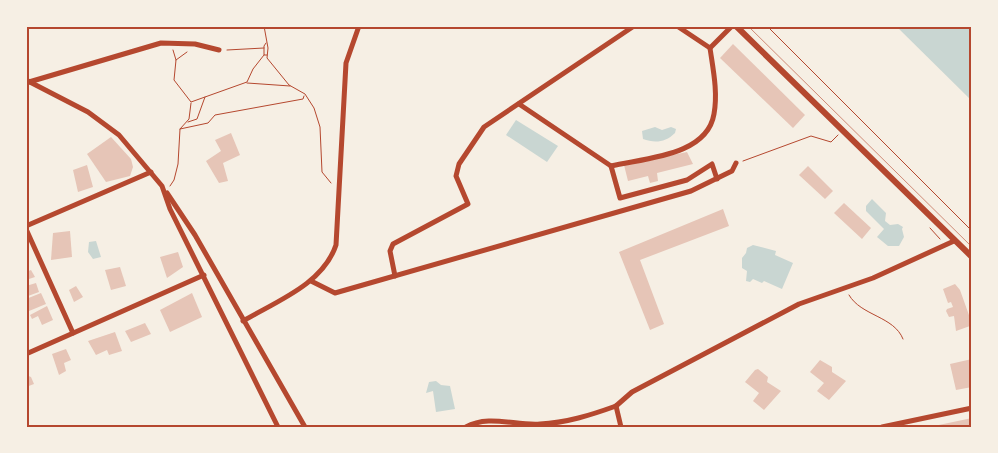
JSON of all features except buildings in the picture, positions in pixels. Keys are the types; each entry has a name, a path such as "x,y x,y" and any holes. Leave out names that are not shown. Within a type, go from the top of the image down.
{"street":[{"path":"243,321 311,281 325,267 336,245 346,63 359,26"},
{"path":"395,276 390,251 393,244 468,204 456,176 459,164 484,127 634,26"},
{"path":"610,166 686,149 700,140 709,129 714,115 716,96 710,48 677,26"},
{"path":"710,48 732,26"},
{"path":"736,26 972,257"},
{"path":"28,81 161,44 195,44 219,50"},
{"path":"28,81 96,118 119,135 151,172 195,236 305,427"},
{"path":"519,104 610,166 620,198 688,180 712,164 717,179"},
{"path":"311,281 335,293 691,191 732,171 736,163"},
{"path":"73,333 26,227 151,172"},
{"path":"162,186 170,209 278,427"},
{"path":"466,427 494,421 538,424 572,420 616,406 632,392 799,304 874,278 954,241"},
{"path":"26,354 204,275"},
{"path":"616,406 621,427"},
{"path":"882,427 972,408"}],"path":[{"path":"767,26 972,232"},
{"path":"246,83 266,55 267,42 264,27"},
{"path":"267,42 264,48 269,62 291,86 305,94 317,115 320,127 322,172 339,192"},
{"path":"166,192 174,180 178,164 180,129 189,119 191,102 175,82 176,60 172,44"},
{"path":"176,60 195,44"},
{"path":"219,50 264,48"},
{"path":"191,102 246,83 291,86"},
{"path":"303,99 305,94"},
{"path":"186,123 197,119 205,96"},
{"path":"180,129 208,122 216,115 230,111 303,99 309,101"},
{"path":"736,163 812,136 831,142 843,131"},
{"path":"847,287 856,303 899,329 904,338"}],"shaded area":[{"path":"896,26 972,26 972,101"},
{"path":"516,120 558,146 547,162 506,135"},
{"path":"655,127 662,130 671,127 676,129 675,133 663,140 651,141 643,139 642,131"},
{"path":"872,199 886,213 885,221 890,225 898,224 903,227 904,237 899,246 888,246 877,237 884,229 866,211 866,206"},
{"path":"96,241 101,257 93,259 88,252 89,242"},
{"path":"753,245 776,251 775,255 793,263 782,289 764,281 762,283 753,279 750,282 746,281 747,271 742,268 742,258 747,248"},
{"path":"436,381 441,385 450,386 455,409 436,412 433,391 426,393 429,382"}],"tram line":[{"path":"748,26 972,247"}]}
